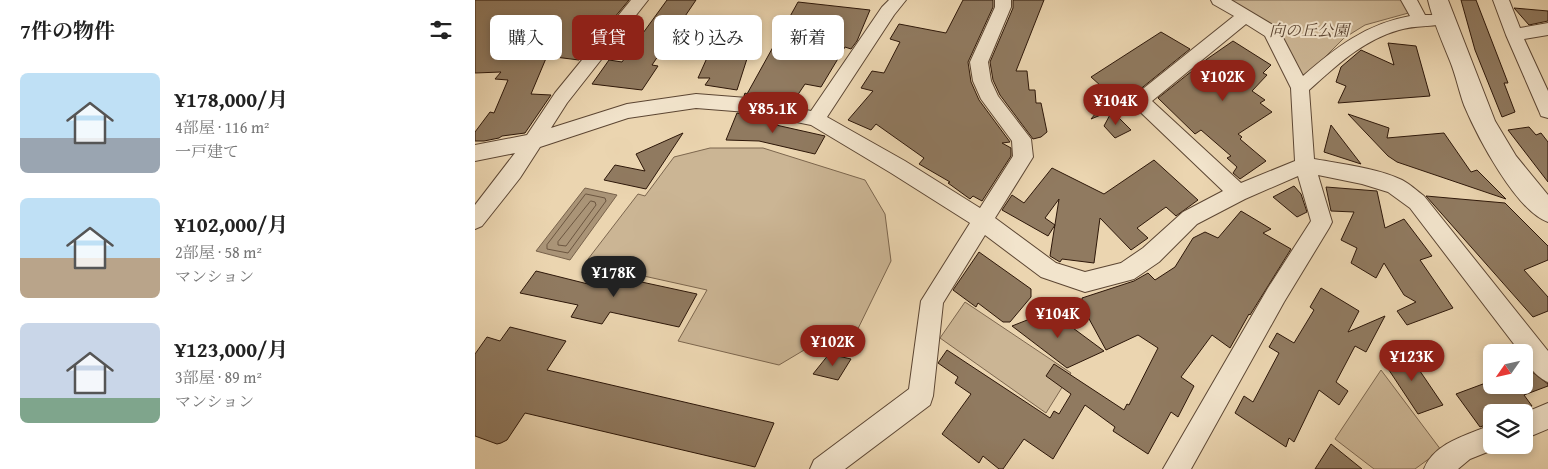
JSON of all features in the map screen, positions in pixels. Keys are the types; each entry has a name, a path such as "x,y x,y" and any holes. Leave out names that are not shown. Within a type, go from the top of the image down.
{"street":[{"path":"475,220 513,172 561,98 640,0"},
{"path":"816,119 887,11 898,0"},
{"path":"823,469 921,396 932,301 1023,157 1021,139 990,99 982,81 979,62 1003,7 1003,0"},
{"path":"1176,469 1275,295 1321,222 1305,165 1300,88 1272,32 1219,0"},
{"path":"1409,0 1420,20"},
{"path":"1501,0 1514,35 1547,108"},
{"path":"1300,88 1355,41 1387,26 1420,20 1441,10 1477,108 1501,154 1545,205"},
{"path":"1238,192 1140,101 1246,15"},
{"path":"1514,35 1548,29"},
{"path":"475,153 531,142 627,111 696,101 747,105 816,119 899,167 983,221 1049,270 1085,282 1126,272 1151,255 1190,218 1238,192 1305,165 1362,176 1395,186 1417,202 1548,370"},
{"path":"1533,422 1548,416"},
{"path":"1437,469 1461,450 1483,441"}],"green space":[{"name":"向の丘公園","path":"1223,0 1405,0 1412,12 1365,25 1344,38 1303,79 1276,31"},
{"path":"710,148 763,148 865,180 885,214 891,261 851,343 826,337 779,365 678,341 707,290 585,263 638,194 645,196 674,157"},
{"path":"965,302 1071,373 1046,413 940,338"},
{"path":"1381,370 1441,450 1415,469 1374,469 1335,439"}],"water":[{"path":"585,188 617,195 570,260 536,251"}],"building":[{"path":"475,0 629,0 616,15 572,15 572,59 562,58 562,15 490,15 490,60 545,60 531,94 551,95 525,133 475,141 475,132 490,112 494,113 508,80 495,79 501,72 475,73"},
{"path":"667,0 696,0 686,15 656,15"},
{"path":"963,0 993,0 993,7 968,62 971,82 979,100 1010,142 1002,143 1011,148 1011,156 982,201 973,196 970,199 948,183 950,182 919,164 924,158 876,124 871,130 848,120 873,91 861,88 872,71 884,73 900,42 890,39 899,24 946,33"},
{"path":"1013,0 1044,0 1016,71 1027,71 1029,90 1035,90 1036,103 1041,103 1047,132 1041,137 1033,139 1000,95 993,80 990,62 1013,8"},
{"path":"1461,0 1476,0 1508,83 1504,83 1515,112 1502,117 1475,50"},
{"path":"798,2 870,10 857,41 851,49 845,47 844,49 844,15 791,15"},
{"path":"1514,8 1548,11 1548,21 1529,25"},
{"path":"654,18 655,60 652,65 658,66 642,90 592,84 609,60 622,62 623,60 644,60 644,32"},
{"path":"1161,32 1190,49 1133,95 1129,100 1130,103 1091,119 1111,95 1091,77"},
{"path":"1233,41 1271,65 1263,73 1267,75 1252,91 1265,100 1260,103 1272,112 1238,134 1242,137 1240,139 1266,161 1240,179 1233,173 1237,167 1227,158 1231,156 1201,130 1195,134 1158,98"},
{"path":"1388,43 1416,46 1430,96 1338,103 1346,86 1336,82 1341,67 1361,50 1394,65"},
{"path":"772,49 772,60 837,60 821,87 805,84 791,105 744,96 745,93 747,94"},
{"path":"706,60 747,60 737,90 705,85 710,78 698,78"},
{"path":"1112,111 1131,130 1115,138 1104,126"},
{"path":"737,113 780,121 776,125 825,136 815,154 759,141 726,140"},
{"path":"1348,114 1389,128 1387,138 1444,133 1471,172 1477,170 1506,199 1397,162 1388,156"},
{"path":"1331,125 1361,164 1324,152"},
{"path":"1529,127 1536,135 1541,133 1548,142 1548,182 1508,130"},
{"path":"683,133 646,189 604,180 615,165 645,171 636,154"},
{"path":"1154,160 1198,200 1176,216 1166,207 1137,228 1148,238 1131,250 1100,218 1094,263 1062,259 1060,262 1050,256 1055,225 1048,236 1002,210 1012,195 1024,203 1052,168 1104,194","holes":["1059,199 1055,225 1045,218"]},
{"path":"1294,186 1301,194 1307,212 1297,217 1273,197"},
{"path":"1326,187 1377,191 1385,228 1404,219 1432,256 1420,260 1453,308 1407,325 1397,311 1416,302 1404,295 1384,263 1376,278 1351,263 1357,248 1341,240 1354,212 1331,211"},
{"path":"1426,196 1505,203 1548,246 1548,260 1524,270 1548,297 1548,311 1533,317"},
{"path":"1241,211 1271,229 1263,233 1291,249 1249,314 1230,348 1212,335 1181,377 1194,386 1178,417 1171,412 1148,454 1113,431 1115,427 1085,405 1053,459 1024,439 1003,469 999,469 983,456 979,463 942,434 971,394 955,383 958,377 938,363 947,350 1050,418 1054,411 1059,414 1071,394 1046,376 1054,364 1124,410 1127,404 1129,405 1158,348 1138,335 1106,350 1082,306 1082,298 1134,281 1148,273 1155,280 1175,267 1193,238 1205,232 1218,238"},
{"path":"979,252 1031,289 1031,297 1010,322 1003,322 978,303 976,307 953,290"},
{"path":"536,271 592,285 600,273 697,294 679,327 610,312 602,324 571,317 578,305 520,293"},
{"path":"1321,288 1359,311 1348,332 1385,316 1366,352 1355,346 1336,382 1348,391 1339,405 1319,390 1294,442 1289,438 1286,447 1235,413 1244,396 1253,402 1279,353 1269,347 1277,333 1294,343 1314,310 1310,307"},
{"path":"1050,311 1104,351 1067,368 1012,326"},
{"path":"510,327 566,341 547,370 774,423 755,467 525,413 507,440 501,443 497,444 475,436 475,354 487,337 500,341"},
{"path":"1405,349 1443,405 1418,414 1381,358"},
{"path":"829,354 851,359 838,380 813,374"},
{"path":"1533,373 1548,384 1548,386 1533,392"},
{"path":"1483,384 1483,394 1527,394 1524,395 1531,404 1483,404 1483,426 1480,427 1456,394"},
{"path":"1331,444 1362,469 1315,469"}]}
